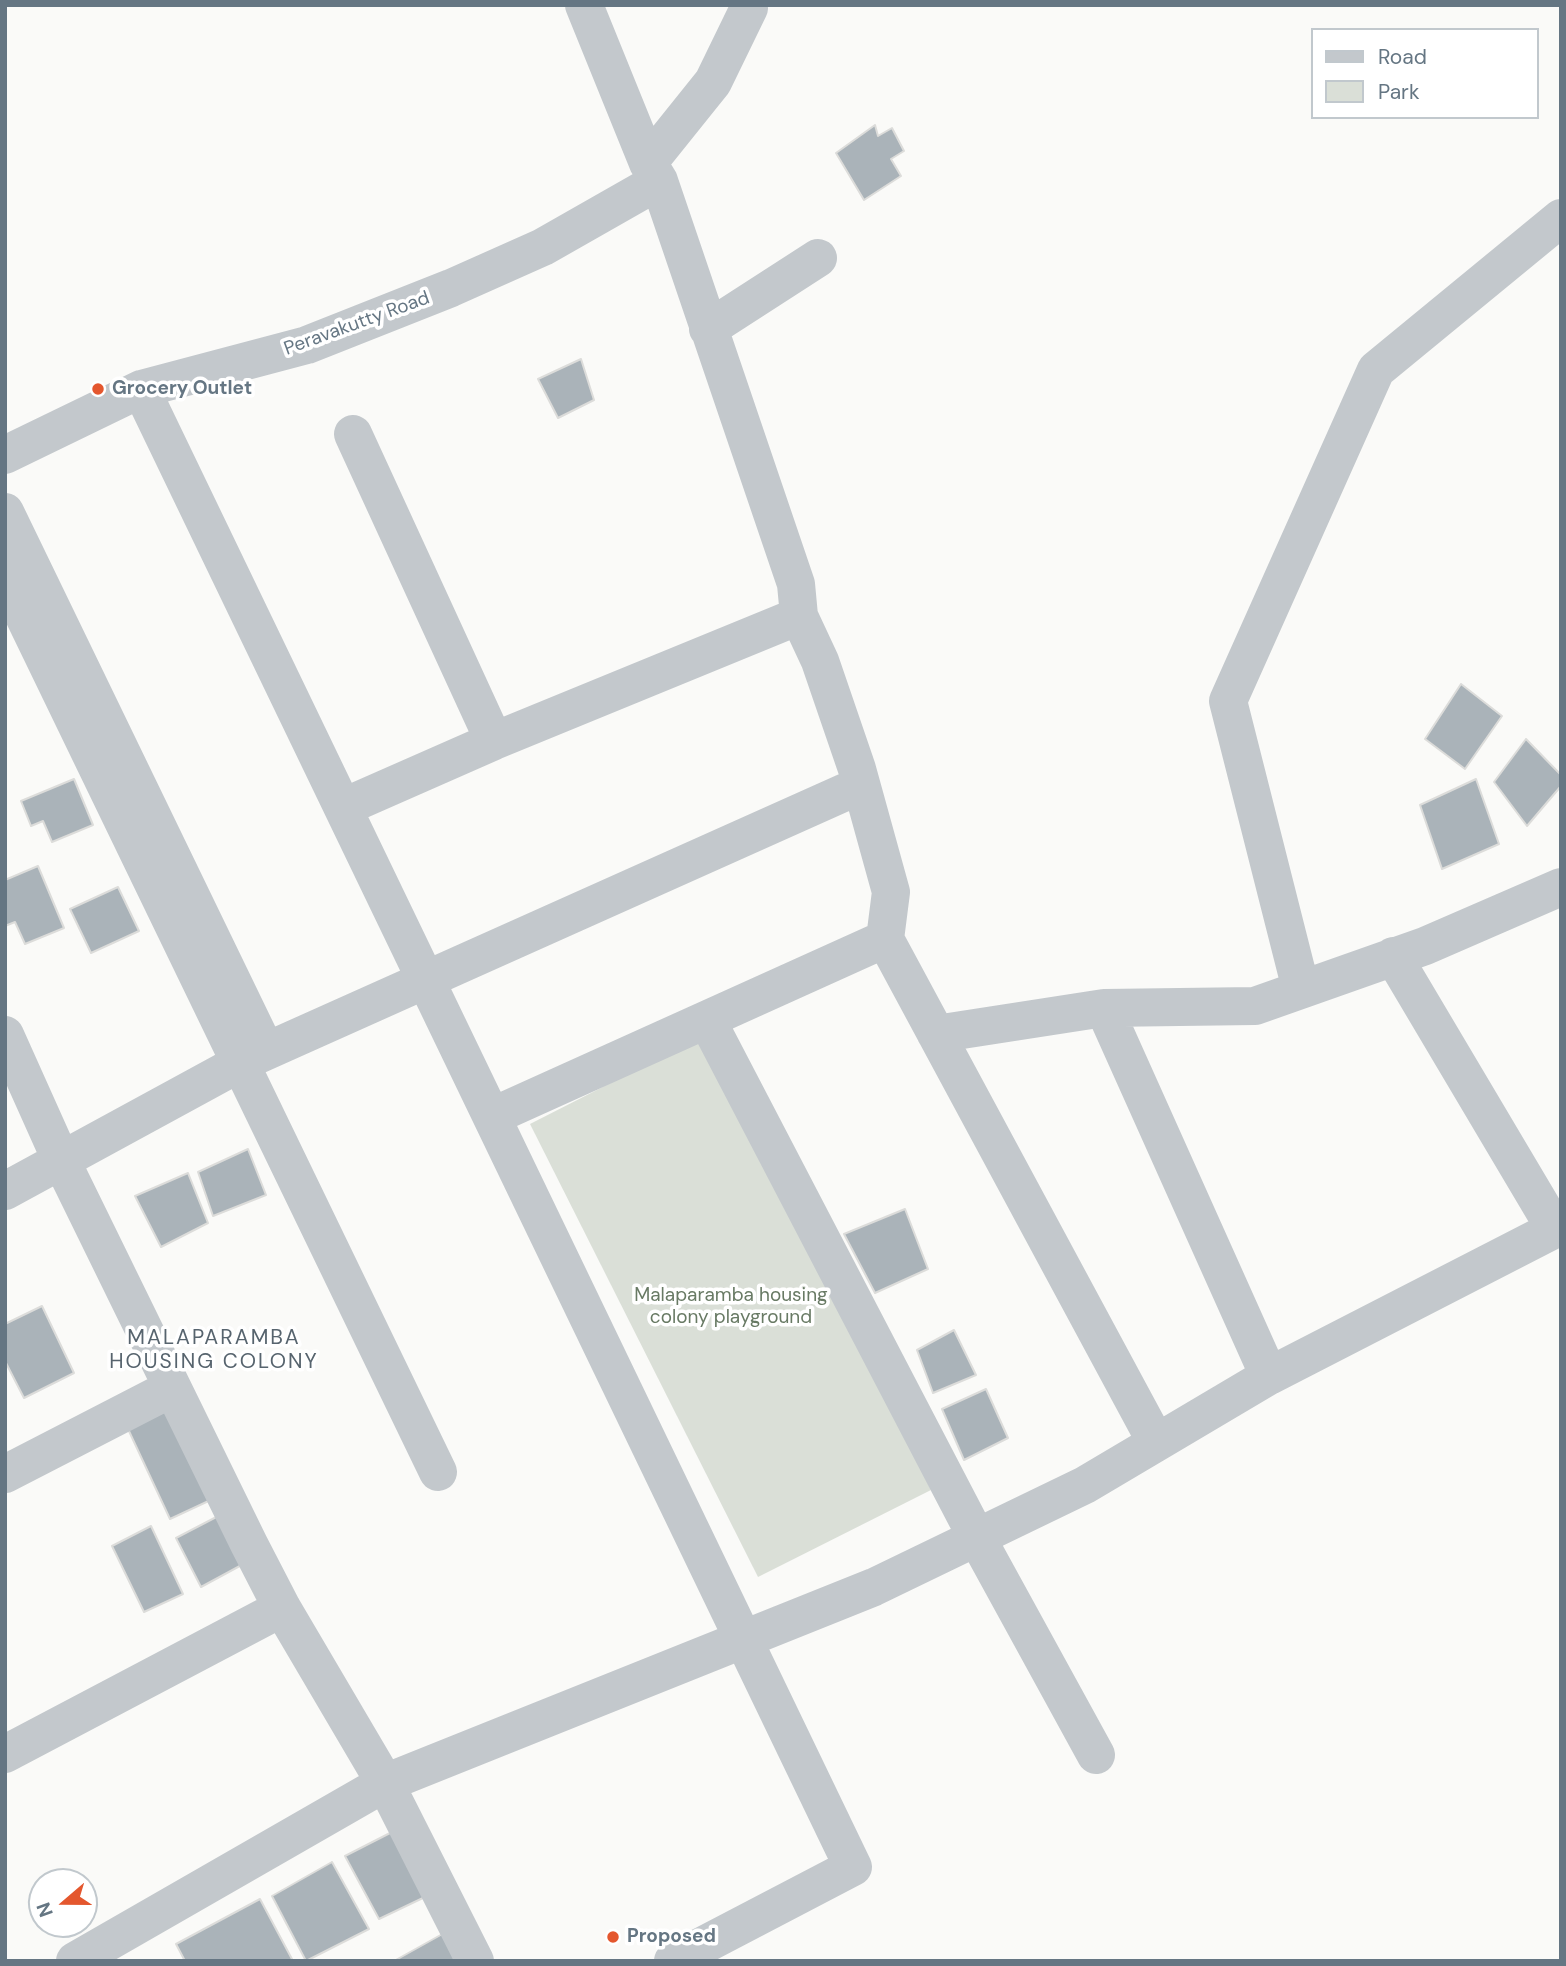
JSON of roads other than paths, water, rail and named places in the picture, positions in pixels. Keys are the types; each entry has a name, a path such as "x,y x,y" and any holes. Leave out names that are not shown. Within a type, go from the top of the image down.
{"street":[{"path":"584,5 653,172 796,584 799,616 820,661 861,785 891,892 885,939 1156,1442"},
{"path":"653,172 713,82 749,8"},
{"name":"Peravakutty Road","path":"6,452 141,389 307,345 451,288 543,247 653,172"},
{"path":"1301,989 1228,701 1376,370 1561,218"},
{"path":"708,329 818,258"},
{"path":"141,389 494,1116 853,1867 673,1961"},
{"path":"353,434 494,741"},
{"path":"5,512 438,1472"},
{"path":"5,577 253,1057"},
{"path":"344,807 494,741 799,616"},
{"path":"5,1191 253,1057 861,785"},
{"path":"936,1034 1104,1007 1255,1006 1393,957 1561,887"},
{"path":"494,1116 885,939"},
{"path":"75,1961 385,1783 874,1587 1085,1485 1269,1376 1558,1227 1393,957"},
{"path":"1104,1007 1269,1376"},
{"path":"707,1020 976,1538 1096,1755"},
{"path":"5,1035 61,1160 282,1608 385,1783 475,1961"},
{"path":"5,1474 172,1388"},
{"path":"5,1754 282,1608"}],"place":[{"name":"Grocery Outlet","path":"98,389"},
{"name":"Proposed","path":"613,1937"}],"district":[{"name":"MALAPARAMBA HOUSING COLONY","path":"214,1350"}],"park label":[{"name":"Malaparamba housing colony playground","path":"731,1307"}]}
